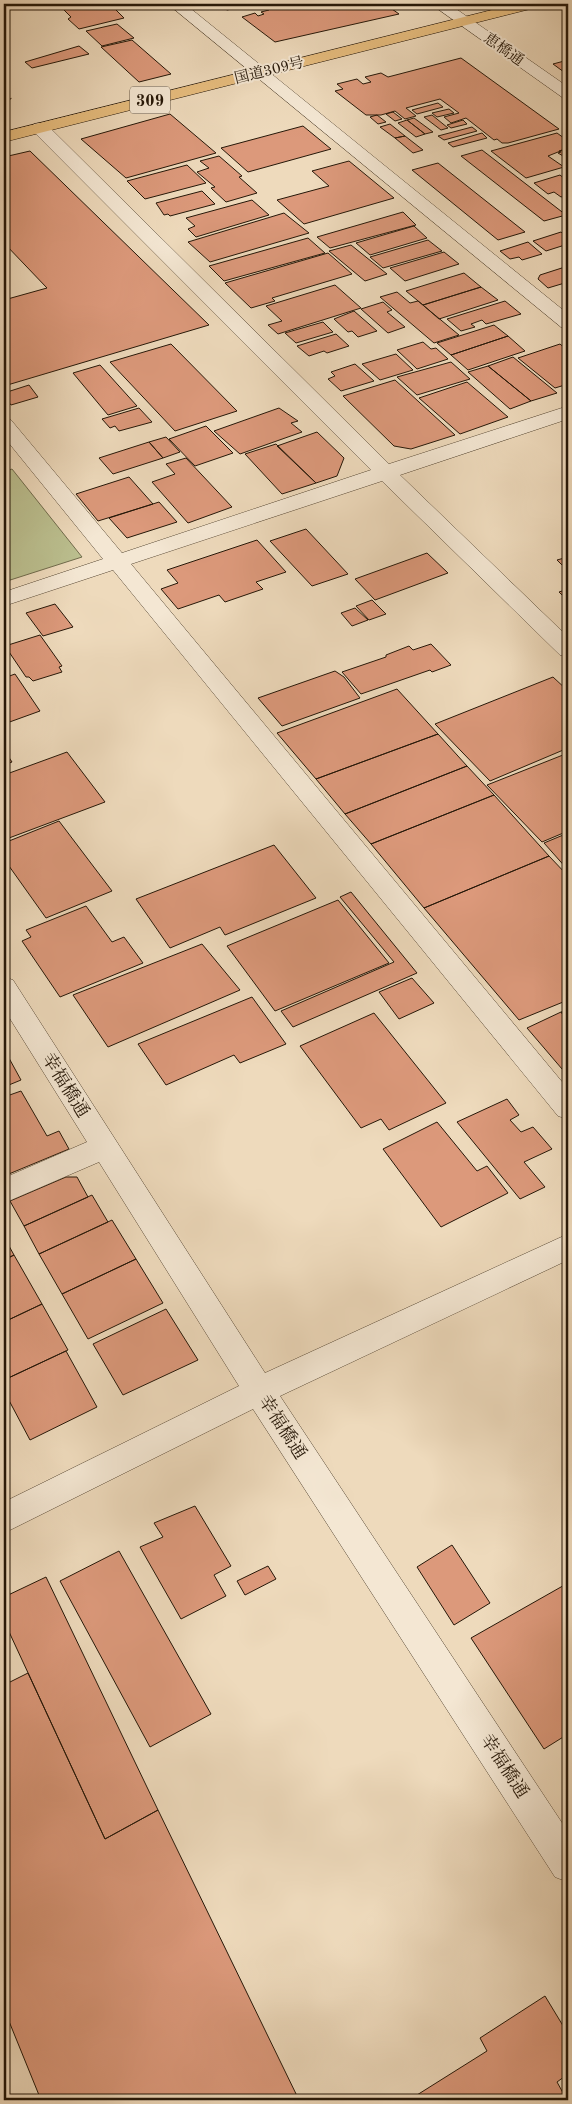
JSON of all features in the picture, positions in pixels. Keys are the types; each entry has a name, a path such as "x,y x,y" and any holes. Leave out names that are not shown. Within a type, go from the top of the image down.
{"highway":[{"name":"国道309号","path":"4,137 534,4"}],"street":[{"path":"176,4 568,323"},
{"name":"恵橋通","path":"439,4 568,94"},
{"path":"40,128 385,472 568,650"},
{"path":"4,599 568,412"},
{"path":"4,424 568,1108"},
{"name":"幸福橋通","path":"4,987 260,1391 568,1864"},
{"path":"4,1190 105,1147"},
{"path":"4,1518 260,1391 568,1246"}],"green space":[{"path":"12,469 82,557 4,582 4,472"}],"building":[{"path":"65,4 130,5 114,8 124,18 79,29 68,19 71,17 63,9 69,8"},
{"path":"219,4 254,4 227,10"},
{"path":"262,4 275,4 279,6 283,5 281,4 385,4 399,14 275,42 242,17 255,13 258,16 264,14 261,12 269,10"},
{"path":"117,24 134,38 102,46 86,31"},
{"path":"132,40 171,74 139,82 101,47"},
{"path":"79,46 89,54 32,68 25,62"},
{"path":"461,58 559,129 502,143 497,139 494,140 466,118 451,123 444,117 459,113 440,99 406,108 416,116 405,119 395,111 381,115 366,115 335,91 343,89 337,84 357,79 363,84 371,82 365,77 381,73 388,77"},
{"path":"568,60 568,75 553,64"},
{"path":"438,103 443,107 417,114 412,110"},
{"path":"449,109 454,113 437,117 432,113"},
{"path":"393,112 402,119 395,121 386,114"},
{"path":"170,114 216,153 126,178 81,139"},
{"path":"377,115 386,122 378,124 370,117"},
{"path":"432,115 448,128 441,130 424,117"},
{"path":"414,118 433,132 425,134 407,120"},
{"path":"407,120 425,134 416,137 398,123"},
{"path":"463,120 467,124 451,128 447,125"},
{"path":"390,124 405,136 395,138 380,127"},
{"path":"303,126 331,149 248,172 221,148"},
{"path":"472,127 477,131 444,140 438,136"},
{"path":"482,133 487,138 453,147 448,143"},
{"path":"557,133 568,141 568,148 548,156 564,167 526,178 491,151"},
{"path":"405,136 423,150 413,153 395,138"},
{"path":"568,148 568,159 558,153 561,152 559,151"},
{"path":"482,150 566,215 544,221 461,156"},
{"path":"30,151 209,325 4,386 4,300 47,288 4,243 4,157"},
{"path":"219,156 242,176 239,177 257,193 226,202 211,188 215,187 197,172 209,168 200,161"},
{"path":"349,161 394,198 304,224 277,200 329,186 312,171"},
{"path":"438,163 525,232 498,240 412,170"},
{"path":"187,165 206,183 145,199 127,181"},
{"path":"560,175 565,179 568,178 568,195 561,197 554,192 548,194 534,183"},
{"path":"202,191 215,204 170,216 168,214 164,215 156,203"},
{"path":"252,200 269,215 196,237 188,229 195,226 186,218"},
{"path":"403,212 416,225 330,248 317,237"},
{"path":"284,213 309,233 210,262 188,242"},
{"path":"414,226 427,238 370,255 356,243"},
{"path":"561,232 568,238 568,244 546,251 533,241"},
{"path":"308,238 325,253 224,281 209,266"},
{"path":"428,240 442,251 383,268 370,257"},
{"path":"528,242 542,254 522,260 519,257 510,259 500,251"},
{"path":"351,245 387,274 365,281 329,251"},
{"path":"444,252 459,264 405,281 390,268"},
{"path":"328,253 352,274 272,298 275,301 251,308 225,283"},
{"path":"568,266 568,282 548,288 538,279 540,275"},
{"path":"464,273 481,287 423,305 406,291"},
{"path":"335,285 361,308 278,334 268,325 282,321 266,306"},
{"path":"481,287 498,300 439,319 423,305"},
{"path":"397,292 410,303 418,301 459,335 434,343 380,297"},
{"path":"505,301 521,314 486,324 482,320 471,324 475,327 461,331 447,319"},
{"path":"383,302 392,310 387,312 405,327 388,333 361,309"},
{"path":"354,311 377,331 358,337 352,331 348,332 334,319"},
{"path":"323,322 333,332 296,343 285,333"},
{"path":"494,325 508,336 451,355 437,343"},
{"path":"336,334 349,346 309,356 297,346"},
{"path":"508,336 525,351 468,370 451,355"},
{"path":"423,342 431,349 436,348 448,359 417,369 397,350"},
{"path":"171,344 237,411 175,431 110,362"},
{"path":"560,344 568,351 568,384 555,388 518,358"},
{"path":"396,354 413,370 380,380 362,364"},
{"path":"513,357 557,393 531,401 488,366"},
{"path":"451,362 470,379 417,395 397,377"},
{"path":"355,364 374,381 341,391 328,379 335,376 331,372"},
{"path":"100,365 137,406 108,415 73,373"},
{"path":"488,366 531,401 510,409 468,372"},
{"path":"395,380 455,435 411,449 394,446 343,396"},
{"path":"467,382 508,417 460,434 419,398"},
{"path":"29,385 38,397 11,405 4,396 4,393"},
{"path":"139,408 152,422 119,431 115,426 110,428 102,419"},
{"path":"279,408 298,421 291,423 302,432 240,454 214,431"},
{"path":"206,426 233,453 195,466 169,439"},
{"path":"317,432 344,458 337,476 316,483 277,446"},
{"path":"166,437 180,452 163,458 149,442"},
{"path":"149,442 163,458 113,474 99,458"},
{"path":"276,444 316,483 282,494 245,454"},
{"path":"186,458 232,507 188,523 152,482 175,474 166,464"},
{"path":"129,477 153,504 98,521 76,494"},
{"path":"159,502 177,522 127,538 109,518"},
{"path":"306,529 348,574 312,586 270,541"},
{"path":"257,540 286,572 256,582 263,589 225,602 219,595 178,609 161,589 178,583 167,570"},
{"path":"427,553 448,573 375,600 355,579"},
{"path":"568,557 568,571 557,560"},
{"path":"568,589 568,601 559,592"},
{"path":"372,600 386,614 369,620 356,606"},
{"path":"55,604 73,627 43,636 26,613"},
{"path":"355,608 368,620 352,626 341,613"},
{"path":"40,635 62,666 59,667 62,672 33,681 26,677 5,646"},
{"path":"431,644 451,665 432,672 430,670 361,694 342,672 386,657 386,655 409,646 413,650"},
{"path":"335,671 344,677 360,698 282,726 258,698"},
{"path":"15,674 40,711 4,724 4,678"},
{"path":"553,677 568,691 568,748 490,781 435,724"},
{"path":"397,689 438,734 316,779 277,733"},
{"path":"438,734 467,766 345,814 316,779"},
{"path":"4,750 12,762 4,765"},
{"path":"67,752 105,802 9,838 4,831 4,775"},
{"path":"568,753 568,831 542,842 487,785"},
{"path":"467,766 494,795 371,844 345,814"},
{"path":"494,795 549,856 424,908 371,844"},
{"path":"59,821 112,891 46,918 4,859 4,843"},
{"path":"568,833 568,870 544,843"},
{"path":"274,845 316,898 225,935 220,927 170,948 136,899"},
{"path":"549,856 568,876 568,1000 519,1020 424,908"},
{"path":"351,892 417,973 293,1027 281,1011 394,962 340,897"},
{"path":"338,900 389,963 275,1011 227,946"},
{"path":"86,906 112,942 124,937 143,963 60,997 22,941 31,937 26,930"},
{"path":"202,944 240,990 108,1047 73,995"},
{"path":"412,978 434,1003 399,1019 379,992"},
{"path":"252,997 286,1044 240,1063 234,1055 166,1085 138,1044"},
{"path":"568,1006 568,1021 561,1012"},
{"path":"561,1012 568,1021 568,1076 527,1028"},
{"path":"374,1013 446,1103 389,1130 381,1119 361,1128 300,1046"},
{"path":"4,1049 21,1080 4,1087"},
{"path":"21,1091 47,1136 59,1131 69,1149 4,1176 4,1097"},
{"path":"507,1099 519,1115 510,1120 521,1132 533,1127 552,1149 524,1162 545,1187 520,1199 457,1122"},
{"path":"437,1122 477,1171 487,1166 508,1193 441,1227 383,1149"},
{"path":"66,1177 77,1177 88,1197 24,1226 10,1201"},
{"path":"92,1195 108,1222 39,1254 24,1226"},
{"path":"112,1220 136,1259 62,1294 39,1254"},
{"path":"4,1237 14,1255 4,1260"},
{"path":"14,1255 42,1304 4,1322 4,1260"},
{"path":"136,1259 163,1303 88,1339 62,1294"},
{"path":"42,1304 68,1350 4,1380 4,1322"},
{"path":"166,1309 198,1360 123,1395 93,1344"},
{"path":"66,1351 97,1407 30,1440 4,1391 4,1380"},
{"path":"195,1506 231,1566 214,1575 226,1596 181,1619 140,1547 163,1537 154,1523"},
{"path":"452,1545 490,1603 454,1625 417,1567"},
{"path":"119,1551 211,1714 150,1747 60,1581"},
{"path":"268,1566 276,1579 245,1595 237,1581"},
{"path":"46,1577 158,1810 105,1839 4,1621 4,1597"},
{"path":"568,1583 568,1734 544,1749 471,1638"},
{"path":"28,1673 105,1839 158,1810 299,2100 41,2100 4,2009 4,1685"},
{"path":"545,1996 568,2034 568,2074 557,2082 567,2100 409,2100 487,2051 480,2038"}]}
